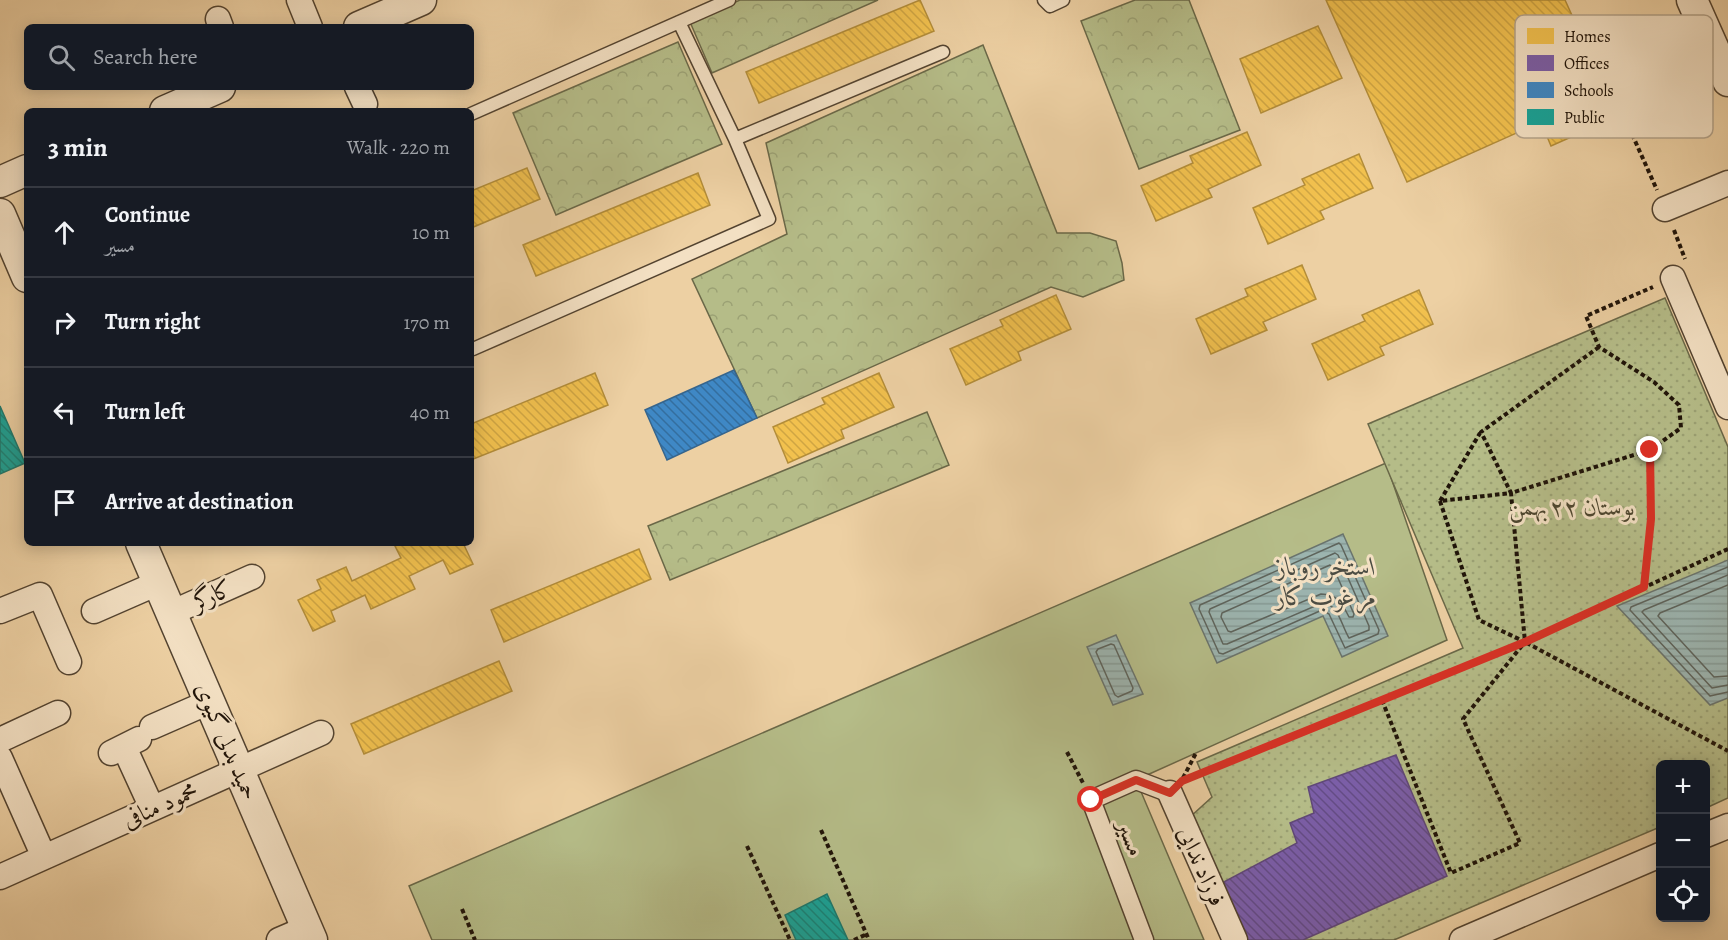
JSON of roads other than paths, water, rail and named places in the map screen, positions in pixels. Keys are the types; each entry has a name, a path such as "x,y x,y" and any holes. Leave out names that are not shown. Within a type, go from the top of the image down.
{"street":[{"path":"298,0 309,24"},
{"path":"366,24 421,0"},
{"path":"1692,0 1699,15"},
{"path":"1713,47 1728,81"},
{"path":"172,108 213,90"},
{"path":"0,182 24,171"},
{"path":"1665,209 1728,183"},
{"path":"0,214 24,270"},
{"path":"1673,278 1728,407"},
{"name":"حمید بدلی گیوی","path":"142,546 309,934"},
{"name":"کارگر","path":"171,613 252,577"},
{"path":"94,610 158,583"},
{"path":"0,611 40,595 69,662"},
{"path":"152,808 124,747 111,753 145,733 209,702"},
{"path":"0,740 58,713"},
{"name":"محمود منافی","path":"0,877 321,733"},
{"path":"0,758 44,857"},
{"name":"مسیر","path":"1144,940 1091,800 1136,780 1170,793"},
{"name":"فرزاد ندایی","path":"1170,793 1235,940"},
{"path":"1710,833 1728,826"},
{"path":"1465,939 1656,857"},
{"path":"279,940 309,934"}],"lane":[{"path":"474,113 729,0"},
{"path":"1044,0 1050,6 1063,0"},
{"path":"474,349 769,219 735,139 680,22"},
{"path":"735,139 943,52"}],"water":[{"name":"استخر روباز مرغوب کار","path":"1343,534 1388,636 1342,657 1323,616 1217,663 1190,603"},
{"path":"1728,560 1728,698 1710,705 1617,606"},
{"path":"1116,635 1143,694 1113,705 1087,647"}],"park label":[{"name":"بوستان ۲۲ بهمن","path":"1572,507"}]}
